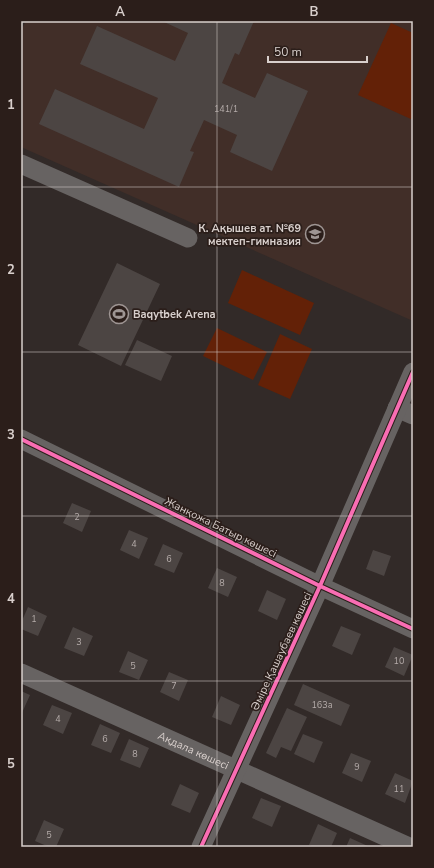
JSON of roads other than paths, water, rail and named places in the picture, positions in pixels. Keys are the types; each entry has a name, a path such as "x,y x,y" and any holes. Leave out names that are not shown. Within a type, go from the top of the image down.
{"street":[{"path":"21,164 188,238"},
{"name":"Әміре Қашаубаев көшесі","path":"201,847 320,586 405,412 413,372"},
{"name":"Жанқожа Батыр көшесі","path":"21,439 320,586 413,629"},
{"name":"Ақдала көшесі","path":"21,673 409,847"}],"place":[{"name":"К. Ақышев ат. №69 мектеп-гимназия","path":"315,234"},
{"name":"Baqytbek Arena","path":"119,314"}]}
